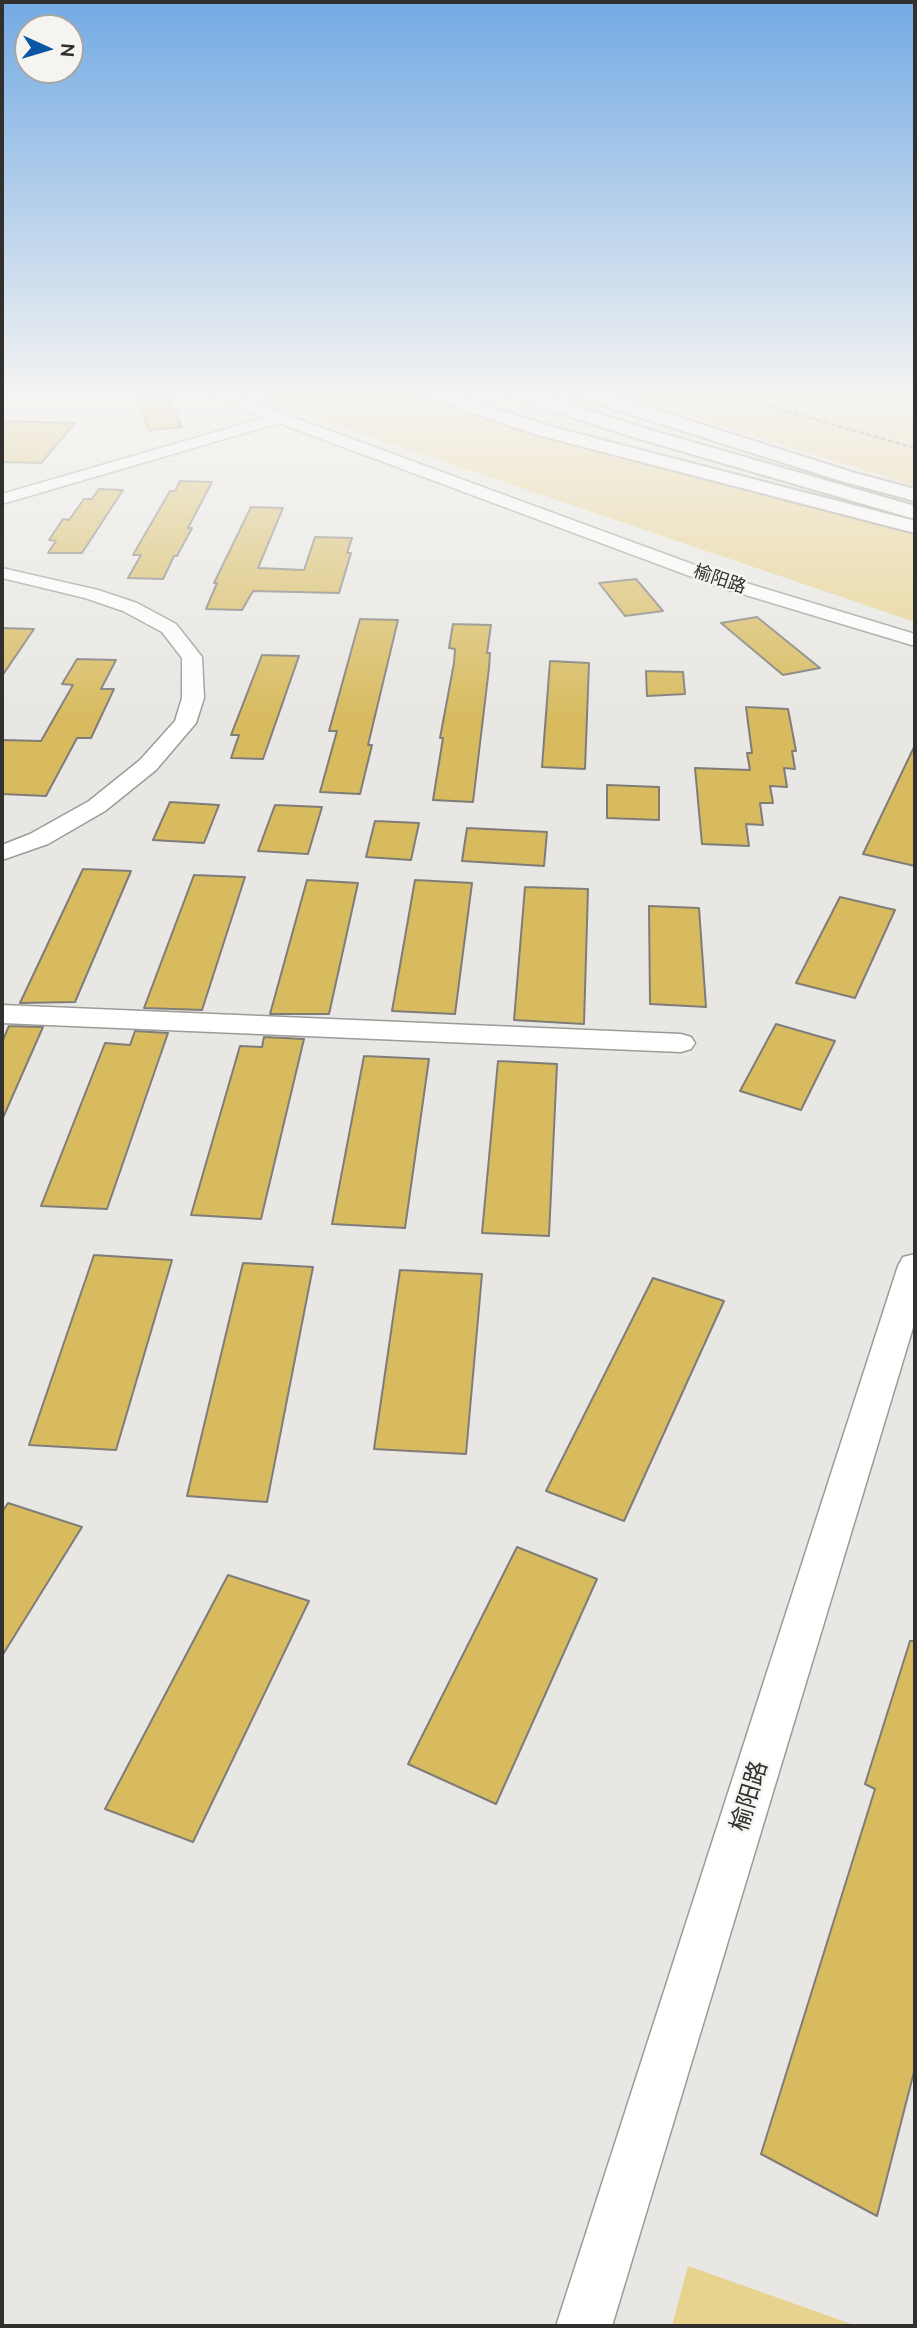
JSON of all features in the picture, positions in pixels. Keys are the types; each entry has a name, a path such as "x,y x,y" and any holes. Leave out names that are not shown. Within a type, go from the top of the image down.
{"main road":[{"path":"816,502 915,527"},
{"path":"876,502 915,513"}],"street":[{"name":"榆阳路","path":"503,502 726,583 915,640"},
{"path":"2,572 117,603 169,628 191,657 193,698 185,723 148,765 97,806 39,839 2,853"},
{"path":"2,1014 681,1043"},
{"name":"榆阳路","path":"584,2326 915,1266"}],"shaded area":[{"path":"561,502 793,502 915,530 915,622"},
{"path":"688,2266 857,2326 672,2326"}],"building":[{"path":"82,502 115,502 82,553 48,553 56,541 49,540 63,519 69,520"},
{"path":"164,502 202,502 188,528 192,528 163,579 128,578 141,555 133,555"},
{"path":"251,507 283,508 258,568 304,570 315,537 352,538 347,553 351,553 339,593 253,591 242,610 206,609 217,583 214,583"},
{"path":"636,579 663,611 625,616 599,583"},
{"path":"757,617 820,668 783,675 721,623"},
{"path":"360,619 398,620 368,745 372,745 360,794 320,792 337,731 329,731"},
{"path":"453,624 491,625 487,653 490,653 489,668 473,802 433,800 443,738 440,738 454,663 455,649 449,648"},
{"path":"2,628 34,629 2,676"},
{"path":"262,655 299,656 263,759 231,758 239,735 231,735"},
{"path":"77,659 116,660 101,689 114,689 91,738 77,738 46,796 2,794 2,740 41,741 73,685 62,684"},
{"path":"550,661 589,663 585,769 542,767"},
{"path":"646,671 683,672 685,694 647,696"},
{"path":"746,707 788,709 796,751 792,751 795,769 784,768 787,787 770,786 773,803 760,803 763,825 746,824 749,846 702,844 695,768 750,770 747,753 752,753"},
{"path":"915,745 915,866 863,854"},
{"path":"607,785 659,787 659,820 607,818"},
{"path":"170,802 219,805 204,843 153,840"},
{"path":"275,805 322,807 308,854 258,851"},
{"path":"375,821 419,823 411,860 366,857"},
{"path":"467,828 547,832 544,866 462,861"},
{"path":"83,869 131,871 75,1002 20,1003"},
{"path":"194,875 245,877 202,1010 144,1008"},
{"path":"307,880 358,883 329,1014 270,1014"},
{"path":"415,880 472,883 455,1014 392,1011"},
{"path":"525,887 588,889 584,1024 514,1020"},
{"path":"840,897 895,910 855,998 796,983"},
{"path":"649,906 699,908 706,1007 650,1004"},
{"path":"776,1024 835,1041 801,1110 740,1091"},
{"path":"9,1026 43,1027 2,1120 2,1042"},
{"path":"135,1031 168,1033 107,1209 41,1206 105,1043 130,1045"},
{"path":"264,1037 304,1039 261,1219 191,1215 240,1046 262,1047"},
{"path":"364,1056 429,1059 405,1228 332,1224"},
{"path":"498,1061 557,1064 549,1236 482,1233"},
{"path":"94,1255 172,1260 116,1450 29,1445"},
{"path":"243,1263 313,1267 267,1502 187,1496"},
{"path":"400,1270 482,1274 466,1454 374,1449"},
{"path":"653,1278 724,1301 624,1521 546,1491"},
{"path":"8,1503 82,1527 2,1656 2,1512"},
{"path":"517,1547 597,1579 496,1804 408,1764"},
{"path":"228,1575 309,1601 193,1842 105,1809"},
{"path":"910,1641 915,1641 915,2068 877,2216 761,2154 875,1789 865,1784"}]}
